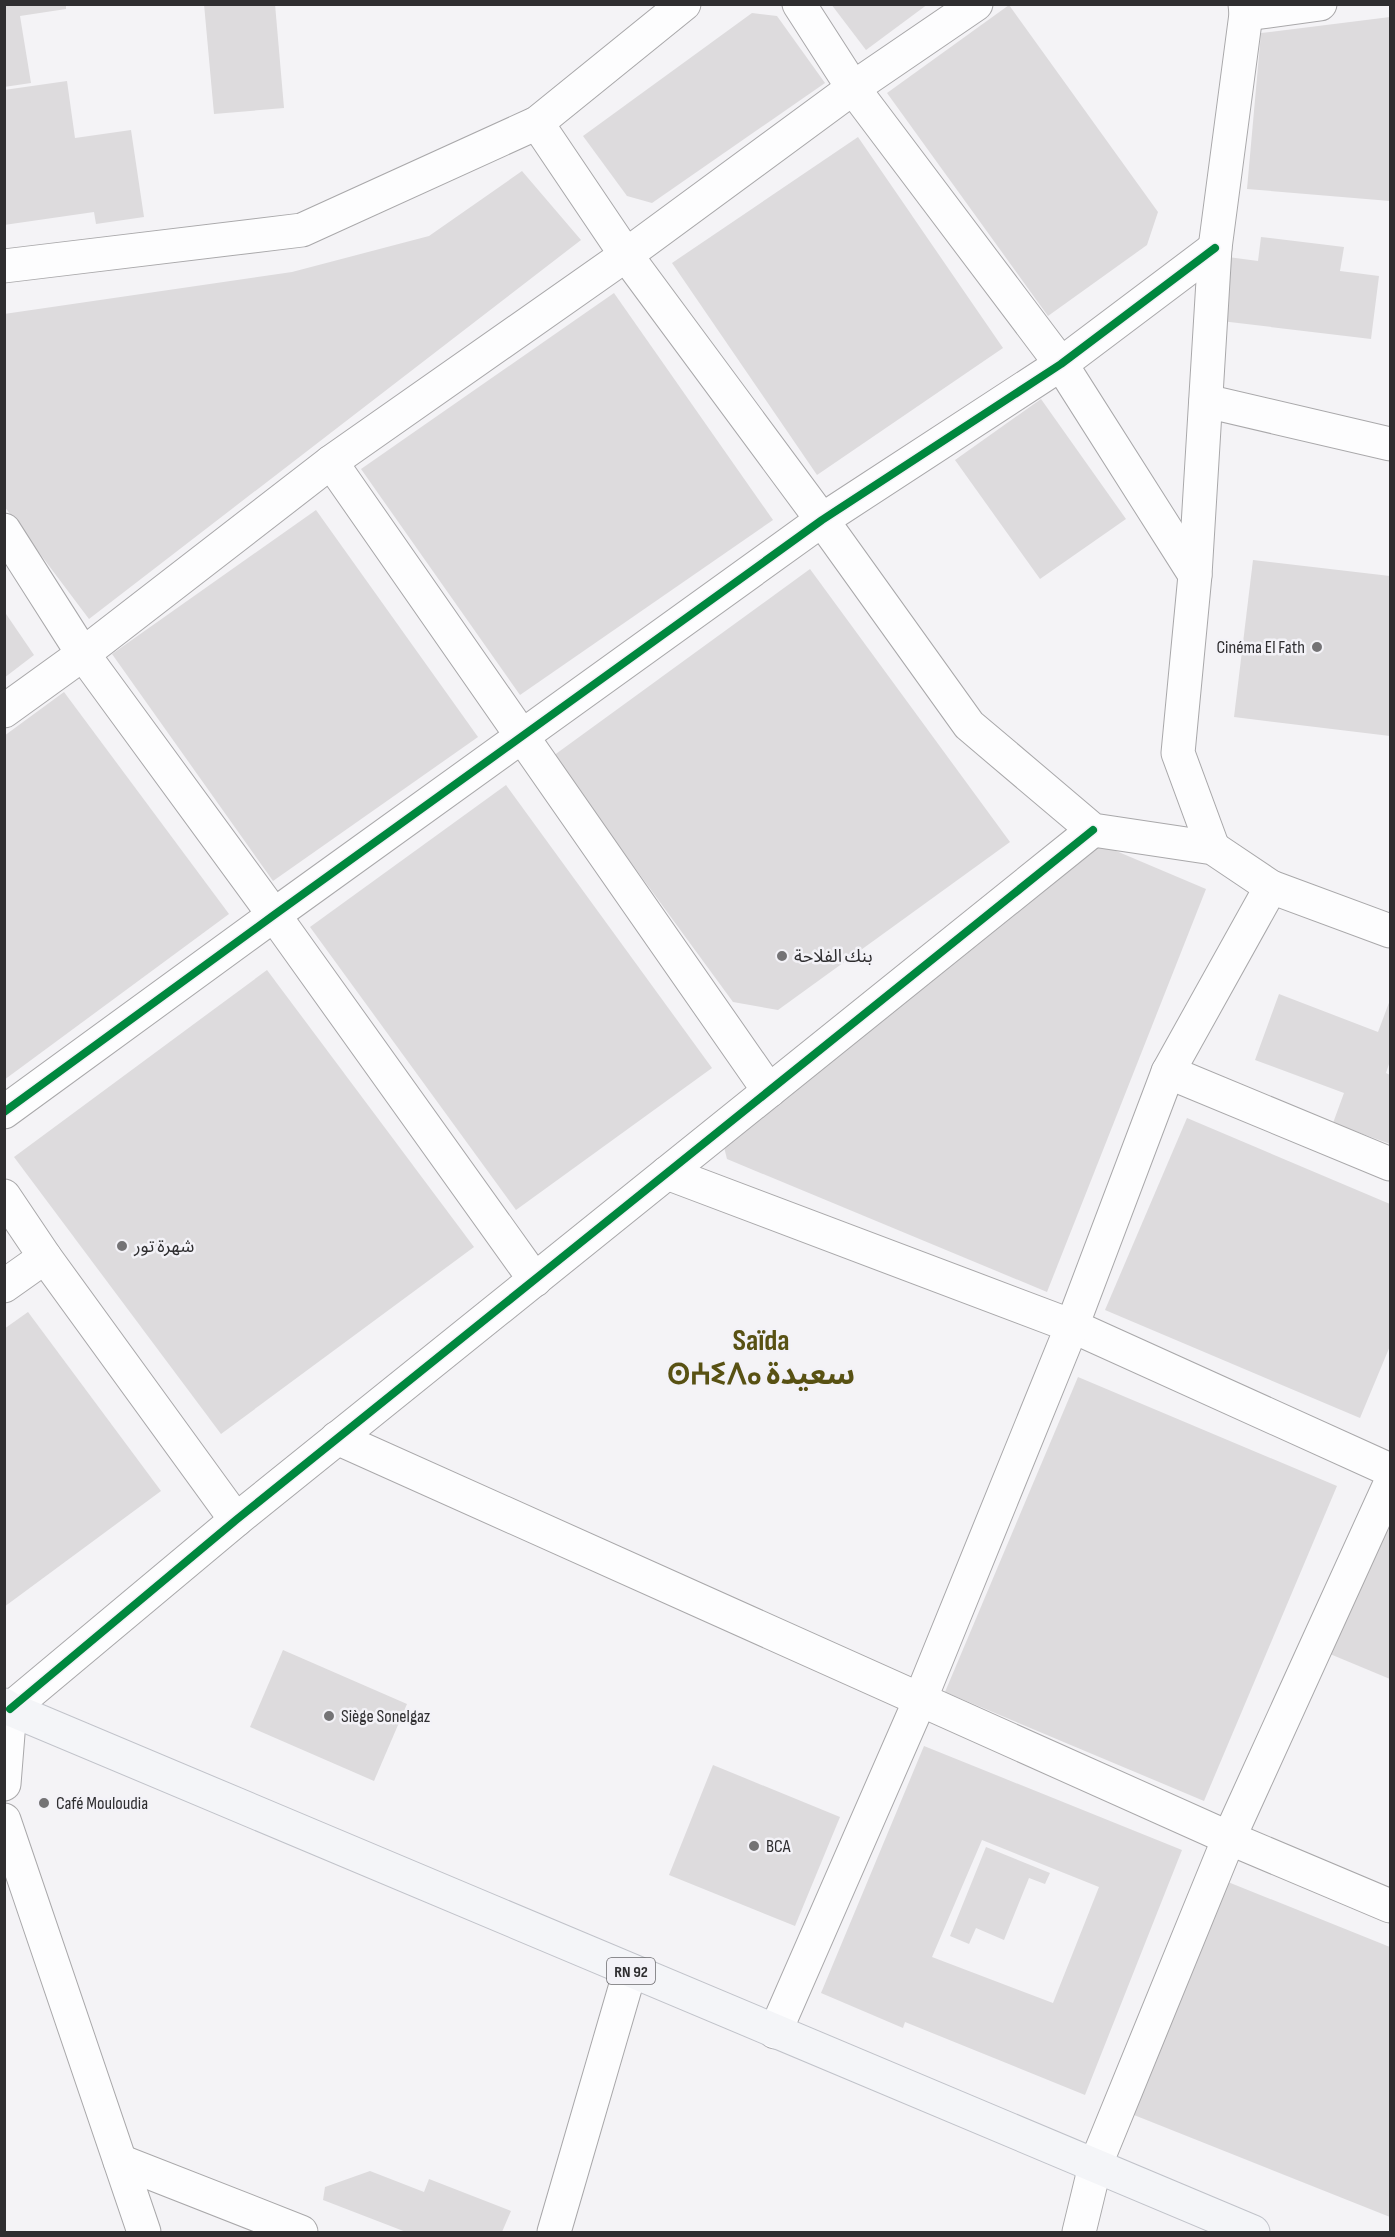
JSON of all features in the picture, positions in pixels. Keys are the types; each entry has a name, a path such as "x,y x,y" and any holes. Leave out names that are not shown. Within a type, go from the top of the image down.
{"main road":[{"name":"RN 92","path":"7,1707 1253,2232"}],"street":[{"path":"4,266 302,230 537,123 684,4"},
{"path":"799,4 854,88 1061,364 1195,575"},
{"path":"4,711 83,654 331,462 626,255 854,88 976,4"},
{"path":"1213,848 1178,753 1195,575 1215,248 1246,9 1320,4"},
{"path":"537,123 626,255 822,520 969,725 1093,830 1213,848 1271,887 1390,931"},
{"path":"4,1112 822,520 1061,364 1215,248"},
{"path":"1206,401 1390,444"},
{"path":"331,462 769,1091"},
{"path":"4,530 83,654 274,915 535,1280"},
{"path":"4,1784 7,1707 1093,830"},
{"path":"775,2032 920,1700 1072,1326 1168,1072 1271,887"},
{"path":"1168,1072 1390,1164"},
{"path":"667,1173 1072,1326 1390,1470"},
{"path":"4,1196 45,1257 236,1520"},
{"path":"4,1286 45,1257"},
{"path":"338,1438 1229,1838 1390,1906"},
{"path":"1079,2232 1095,2166 1229,1838 1390,1484"},
{"path":"4,1820 144,2232"},
{"path":"554,2232 630,1971"},
{"path":"120,2161 301,2232"}],"building":[{"path":"4,4 66,4 66,9 20,16 31,83 4,87"},
{"path":"204,4 275,4 284,108 214,114"},
{"path":"831,4 928,4 866,50"},
{"path":"1009,5 1158,212 1147,245 1048,316 887,93"},
{"path":"752,13 777,16 825,83 652,203 627,196 583,136"},
{"path":"1390,17 1390,201 1247,189 1261,33"},
{"path":"67,81 75,138 131,130 144,217 96,224 94,212 4,225 4,90"},
{"path":"858,137 1003,348 817,475 672,263"},
{"path":"522,171 581,240 89,619 4,506 4,314 292,272 429,236"},
{"path":"1261,237 1344,247 1340,271 1379,276 1371,339 1221,321 1228,257 1258,261"},
{"path":"614,293 773,520 520,695 361,469"},
{"path":"1041,399 1126,519 1040,579 955,460"},
{"path":"316,510 478,737 273,881 112,654"},
{"name":"Cinéma El Fath","path":"1253,560 1390,576 1390,736 1234,717"},
{"path":"810,569 1010,842 778,1010 733,1002 553,756"},
{"path":"4,611 34,655 4,678"},
{"path":"64,692 229,914 4,1080 4,736"},
{"path":"506,785 712,1068 516,1210 310,927"},
{"path":"1102,845 1206,889 1047,1292 727,1159 724,1147"},
{"path":"267,970 474,1247 221,1434 14,1157"},
{"path":"1279,994 1378,1032 1390,1000 1390,1061 1386,1073 1390,1075 1390,1144 1333,1123 1344,1093 1255,1060"},
{"path":"1187,1118 1390,1204 1390,1346 1360,1418 1105,1310"},
{"path":"28,1312 161,1491 4,1607 4,1329"},
{"path":"1078,1377 1337,1486 1204,1801 945,1692"},
{"path":"1390,1511 1390,1679 1330,1654"},
{"name":"Siège Sonelgaz","path":"283,1650 407,1704 374,1781 250,1727"},
{"path":"924,1746 1182,1850 1085,2095 905,2022 903,2028 821,1993","holes":["982,1840 1099,1887 1053,2003 932,1957"]},
{"name":"BCA","path":"713,1765 840,1817 795,1926 669,1875"},
{"path":"986,1847 1050,1873 1045,1884 1029,1878 1004,1940 976,1928 969,1944 950,1936"},
{"path":"1228,1882 1390,1947 1390,2217 1134,2115"},
{"path":"370,2171 424,2192 429,2179 511,2211 502,2232 406,2232 323,2200 325,2187"}],"cycle path":[{"path":"4,1112 822,520 1061,364 1215,248"},
{"path":"10,1709 236,1520 1093,830"}],"place":[{"name":"Cinéma El Fath","path":"1317,647"},
{"name":"بنك الفلاحة","path":"782,956"},
{"name":"شهرة تور","path":"122,1246"},
{"name":"Siège Sonelgaz","path":"329,1716"},
{"name":"Café Mouloudia","path":"44,1803"},
{"name":"BCA","path":"754,1846"}],"district":[{"name":"Saïda ⵙⵄⵉⴷⴰ سعيدة","path":"761,1357"}]}
